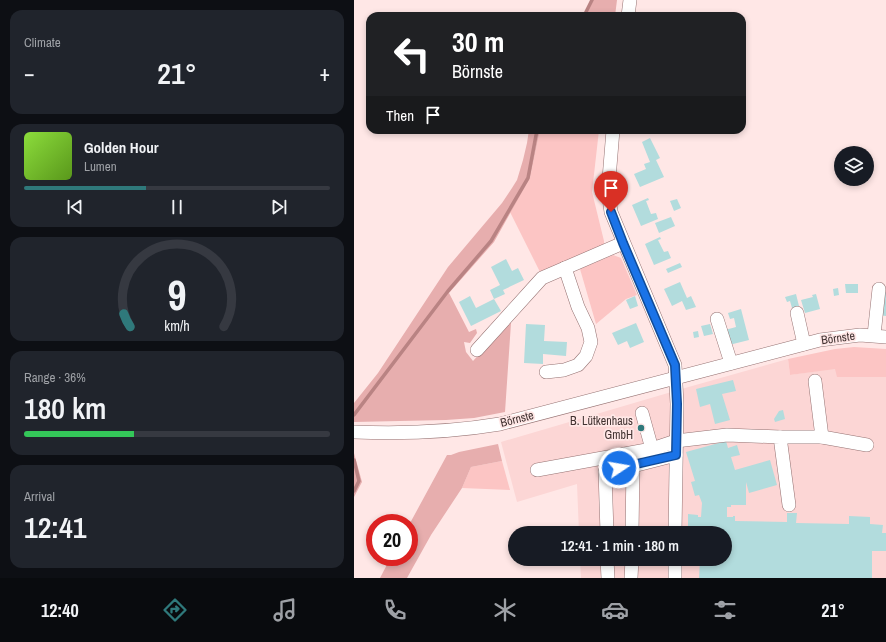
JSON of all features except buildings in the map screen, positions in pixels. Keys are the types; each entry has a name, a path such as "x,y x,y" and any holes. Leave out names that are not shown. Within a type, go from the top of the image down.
{"street":[{"path":"628,12 630,0"},
{"path":"614,134 608,191 611,212 675,365 677,404 675,526"},
{"path":"477,350 542,278 623,243"},
{"path":"546,372 564,370 578,365 586,356 591,342 588,328 578,307 565,268"},
{"path":"879,289 880,336"},
{"path":"797,313 804,344"},
{"path":"717,319 731,363"},
{"name":"Börnste","path":"354,432 423,432 469,429 500,424 804,344 847,336 880,336"},
{"path":"815,381 822,438"},
{"path":"642,413 652,448"},
{"path":"537,470 652,448 676,441 727,435 822,438 867,445"},
{"path":"780,437 789,505"},
{"path":"607,526 605,471 633,466 676,455"},
{"path":"632,526 633,466"},
{"path":"607,566 608,578"},
{"path":"631,578 632,566"},
{"path":"675,566 675,578"}],"shaded area":[{"path":"592,0 617,0 616,12 586,12"},
{"path":"528,134 539,134 530,178 494,242 449,293 469,332 476,329 477,333 470,343 464,342 466,352 473,361 510,321 511,323 505,412 474,418 446,420 354,422 354,403 378,373 448,267 502,203 517,180"},
{"path":"539,134 599,134 592,192 604,241 604,247 541,274 510,212 530,178"},
{"path":"613,255 621,258 637,295 626,299 596,324 580,269"},
{"path":"854,347 886,349 886,377 837,377 835,369 790,375 788,359 835,349"},
{"name":"B. Lütkenhaus GmbH","path":"788,359 790,375 836,368 876,377 886,377 886,578 581,578 580,566 732,566 732,526 579,526 577,484 517,502 501,442"},
{"path":"498,444 502,461 471,467 462,488 431,535 418,558 418,514 415,514 447,455"},
{"path":"354,453 362,482 354,497"},
{"path":"502,461 510,490 462,488 471,467"},
{"path":"386,566 414,566 407,578 380,578"}],"waterway":[{"path":"586,12 592,0"},
{"path":"354,415 448,291 491,241 528,178 536,134"},
{"path":"354,460 359,481 354,491"}],"place":[{"name":"B. Lütkenhaus GmbH","path":"641,428"}],"route":[{"path":"611,212 675,365 677,393 676,455 619,468"}]}
